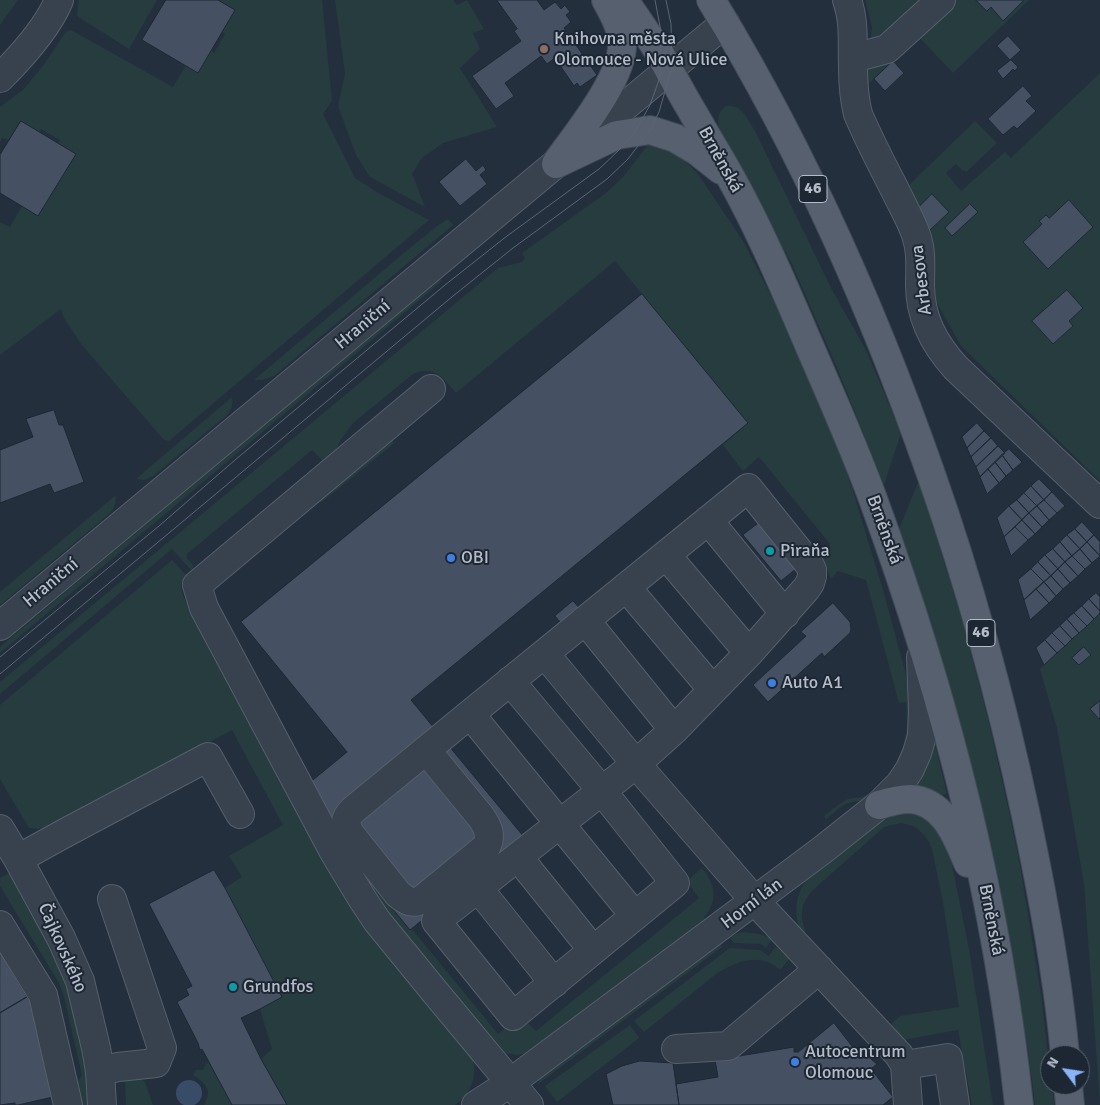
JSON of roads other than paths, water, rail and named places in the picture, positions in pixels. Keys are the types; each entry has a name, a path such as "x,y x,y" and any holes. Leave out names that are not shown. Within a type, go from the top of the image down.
{"main road":[{"path":"556,164 605,94 619,62 623,44 615,18 606,0"},
{"name":"Brněnská","path":"624,0 656,48 732,178 774,264 836,406 872,496 920,638 954,755 992,922 1008,1014 1020,1105"},
{"name":"46","path":"711,0 800,161 848,263 903,395 952,536 987,652 1022,793 1045,913 1064,1045"},
{"path":"556,164 617,135 650,130 675,138 697,151 732,178"},
{"path":"879,805 910,799 928,804 942,814 956,836 992,922"}],"street":[{"path":"0,78 19,59 43,28 59,0"},
{"name":"Arbesova","path":"847,0 853,26 855,100 858,114 916,235 921,262 921,302 926,322 935,342 956,368 1100,504"},
{"path":"853,54 865,55 887,49 941,0"},
{"name":"Hraniční","path":"0,626 725,23"},
{"path":"431,389 197,584 204,608 334,852 362,900 388,935 529,1105"},
{"path":"426,750 481,817 488,827 489,836 486,847 424,898 419,902 408,902 398,894 351,835 347,828 346,820 354,810 426,750 510,681 748,488 812,570 810,583 785,614 749,654 674,730 636,764 602,791 560,823 436,921 513,1016 675,883 602,791 510,681"},
{"path":"708,520 785,614"},
{"path":"666,555 749,654"},
{"path":"626,587 713,690"},
{"path":"585,620 674,730"},
{"name":"Horní lán","path":"476,1105 510,1083 756,901 846,832 879,805 900,784 910,768 922,736 923,710 920,638"},
{"path":"544,654 636,764 756,901 899,1055 905,1065 908,1105"},
{"path":"470,714 635,916"},
{"path":"7,845 74,828 208,758 240,814"},
{"name":"Čajkovského","path":"7,845 61,938 80,981 100,1071 102,1105"},
{"path":"518,857 593,950"},
{"path":"478,888 554,983"},
{"path":"100,1071 156,1063 162,1048 112,899"},
{"path":"0,925 43,995 68,1105"},
{"path":"676,1049 728,1046 819,969"},
{"path":"905,1065 948,1058 955,1105"}],"water":[{"path":"189,1080 198,1084 202,1093 198,1102 189,1106 180,1102 176,1093 180,1084"}],"tram line":[{"path":"0,657 445,285 507,236 599,169 618,151 635,132 650,105 660,77 660,26 655,0"},
{"path":"0,674 453,296 513,248 607,179 628,159 650,130 659,112 672,67 671,24 666,0"}],"place":[{"name":"Knihovna města Olomouce - Nová Ulice","path":"544,49"},
{"name":"Piraňa","path":"770,551"},
{"name":"OBI","path":"451,558"},
{"name":"Auto A1","path":"772,683"},
{"name":"Grundfos","path":"233,987"},
{"name":"Autocentrum Olomouc","path":"795,1062"}]}
